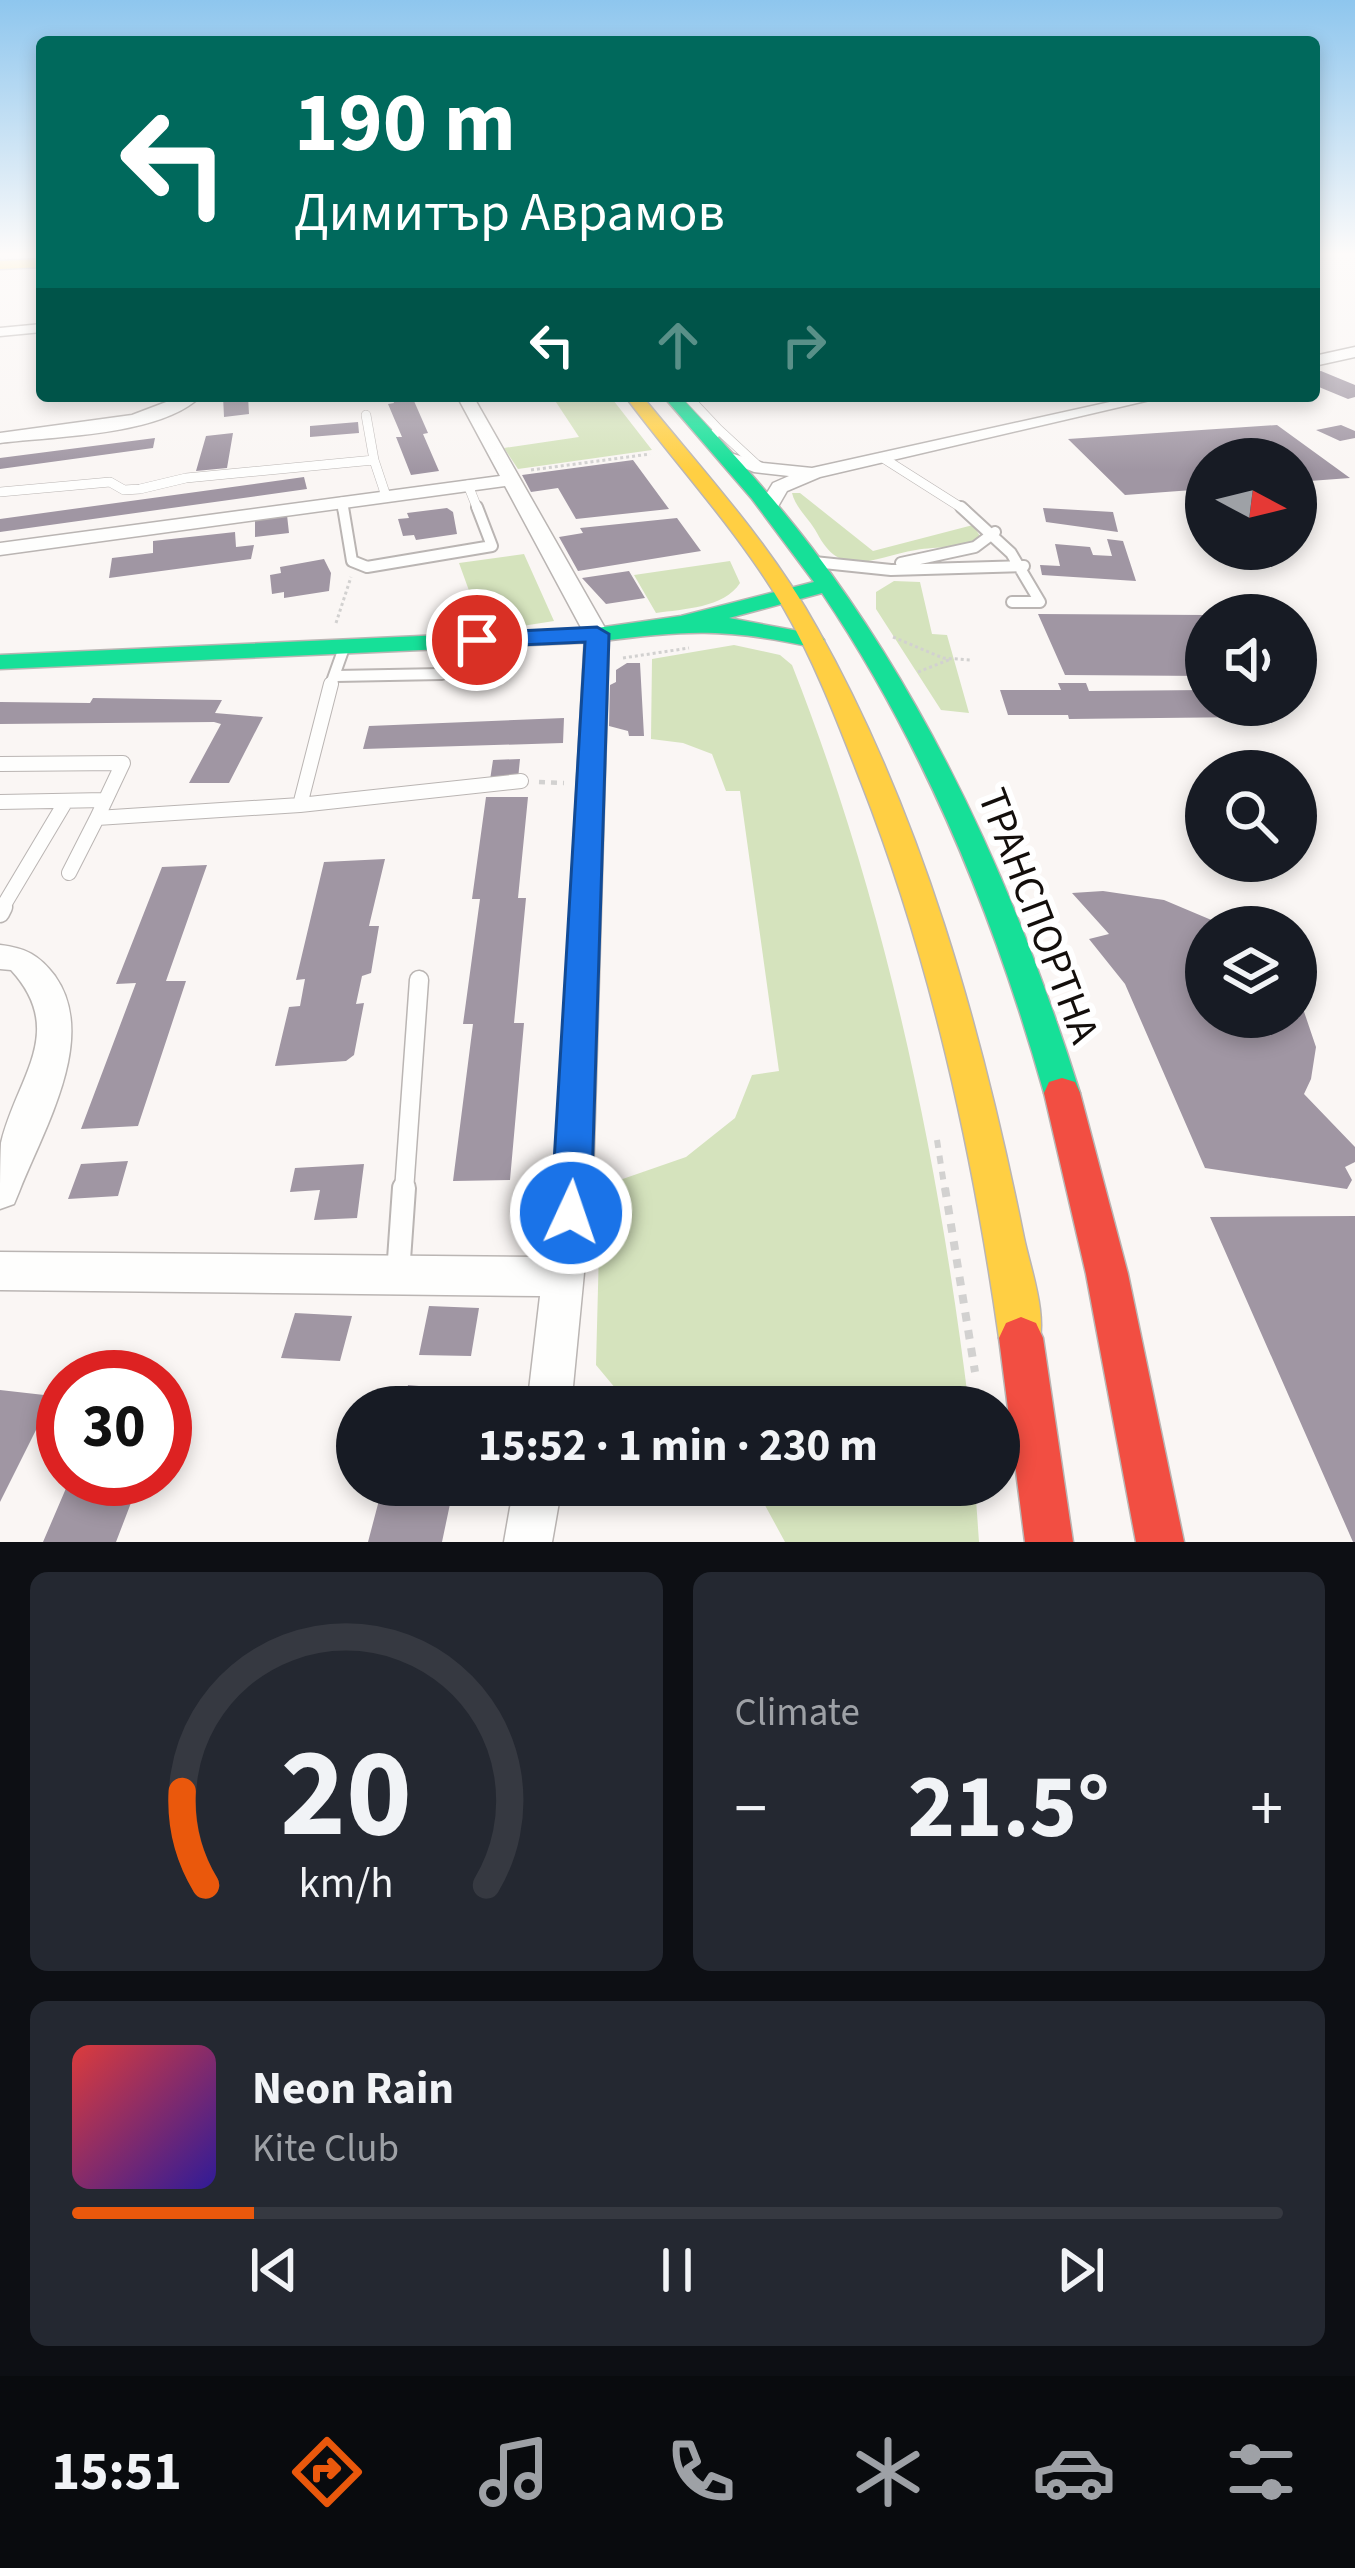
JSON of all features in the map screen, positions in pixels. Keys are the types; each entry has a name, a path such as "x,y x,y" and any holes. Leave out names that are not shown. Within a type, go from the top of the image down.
{"main road":[{"path":"638,402 788,596 902,842 944,982 995,1201 1037,1438 1049,1542"},
{"name":"ТРАНСПОРТНА","path":"677,402 718,442 827,585 910,721 952,806 1036,1007 1115,1303 1160,1542"},
{"path":"0,662 597,634 682,623 827,585"},
{"path":"682,623 742,625 812,640"}],"street":[{"path":"0,332 36,329"},
{"path":"1320,360 1355,352"},
{"path":"0,438 157,414 189,402"},
{"path":"468,402 597,634 566,1277 552,1386"},
{"path":"769,506 780,487 814,473 1132,402"},
{"path":"718,442 760,468 814,473"},
{"path":"0,548 509,477"},
{"path":"0,957 20,958 48,990 56,1017 45,1070 0,1192"},
{"path":"0,1271 566,1277"},
{"path":"528,1542 534,1506"}],"lane":[{"path":"691,402 718,442 760,468"},
{"path":"366,415 386,496"},
{"path":"883,458 995,532 1021,561 1040,602 1012,602"},
{"path":"0,492 110,482 124,490 140,489 186,478 374,460"},
{"path":"342,502 355,566 492,546 468,485"},
{"path":"973,550 995,532"},
{"path":"827,585 932,553 973,550 1021,561"},
{"path":"810,561 887,570 1021,561"},
{"path":"300,805 319,719 336,676 336,646"},
{"path":"336,676 442,674"},
{"path":"0,764 123,763 69,873"},
{"path":"97,818 300,805 521,781"},
{"path":"0,802 105,800"},
{"path":"0,913 66,801"},
{"path":"398,1276 419,980"}],"path":[{"path":"509,477 658,453"},
{"path":"336,646 355,566"},
{"path":"887,636 951,659 970,660"},
{"path":"913,674 951,659"},
{"path":"521,781 587,784"},
{"path":"935,1134 977,1384"}],"green space":[{"path":"556,402 615,402 652,450 518,469 504,448 579,437"},
{"path":"792,493 800,493 873,551 973,525 980,536 958,546 848,561 827,548"},
{"path":"524,554 554,621 484,632 459,563"},
{"path":"730,561 740,583 733,591 714,602 678,610 656,613 634,575"},
{"path":"894,581 920,582 932,634 947,635 969,713 941,710 876,609 876,592"},
{"path":"734,645 780,655 792,665 855,845 904,1030 941,1218 966,1386 614,1386 596,1365 600,1211 614,1182 686,1157 735,1118 752,1075 779,1071 740,791 726,791 712,754 683,743 651,739 652,659"},
{"path":"765,1506 976,1506 979,1542 785,1542"}],"building":[{"path":"1320,371 1355,385 1355,397 1348,399 1320,387"},
{"path":"223,402 248,402 249,414 224,417"},
{"path":"414,402 439,471 411,475 388,404"},
{"path":"358,422 359,433 310,437 310,426"},
{"path":"1277,425 1295,438 1185,438 1185,491 1125,495 1068,439"},
{"path":"1341,425 1355,431 1355,438 1340,441 1316,430"},
{"path":"233,433 227,468 196,471 206,436"},
{"path":"155,438 153,448 0,469 0,458"},
{"path":"1317,454 1350,478 1317,480"},
{"path":"633,460 669,509 576,519 558,488 531,492 522,475"},
{"path":"304,477 307,489 0,532 0,519"},
{"path":"447,508 453,512 457,534 416,540 414,535 403,536 398,519 409,518 407,513"},
{"path":"1043,508 1113,512 1118,532 1046,522"},
{"path":"287,515 289,533 255,537 255,519"},
{"path":"677,518 701,551 578,571 559,537 583,533 580,528"},
{"path":"235,532 236,547 254,545 251,559 109,578 112,558 153,553 153,541"},
{"path":"1107,539 1123,541 1136,581 1042,575 1040,565 1060,566 1055,544 1090,547 1093,555 1112,556"},
{"path":"324,559 331,573 329,591 284,598 284,592 272,594 270,575 281,573 280,567"},
{"path":"629,571 645,598 606,604 582,578"},
{"path":"1038,614 1185,615 1185,676 1065,675"},
{"path":"627,663 640,663 644,736 629,736 628,731 609,726 610,685 616,682 616,670"},
{"path":"1058,683 1086,683 1089,691 1185,690 1185,718 1008,715 1000,690 1061,690"},
{"path":"93,698 222,700 215,713 263,717 229,783 189,783 221,724 214,722 0,724 0,702 90,703"},
{"path":"564,718 563,743 363,749 369,726"},
{"path":"520,759 518,779 490,780 493,760"},
{"path":"486,797 528,797 518,898 526,898 514,1023 524,1023 510,1180 453,1181 473,1024 463,1024 480,899 472,899"},
{"path":"385,859 369,926 379,926 371,973 362,976 356,1004 364,1003 354,1055 346,1061 275,1066 289,1007 300,1006 305,979 296,980 324,862"},
{"path":"207,865 166,981 186,981 138,1126 81,1129 136,983 116,984 162,867"},
{"path":"1103,891 1164,900 1185,909 1185,1038 1313,1038 1311,1079 1304,1094 1355,1147 1355,1162 1345,1167 1352,1180 1347,1189 1205,1168 1125,984 1089,939 1109,934 1072,893"},
{"path":"128,1161 118,1196 68,1199 81,1164"},
{"path":"364,1164 357,1218 314,1220 320,1190 290,1192 295,1168"},
{"path":"1355,1216 1355,1542 1353,1542 1210,1217"},
{"path":"429,1306 479,1308 471,1356 419,1355"},
{"path":"295,1313 352,1316 340,1361 281,1358"},
{"path":"0,1390 36,1394 36,1430 0,1502"},
{"path":"58,1506 130,1506 116,1542 43,1542"},
{"path":"377,1506 450,1506 442,1542 368,1542"}],"traffic: fast":[{"path":"676,402 792,536 850,618 926,746 1017,951 1062,1093"},
{"path":"0,662 597,635 682,623 828,585"},
{"path":"682,623 742,625 812,640"}],"traffic: slow":[{"path":"638,402 776,579 813,641 861,747 916,891 960,1037 995,1187 1021,1338"}],"traffic: jam":[{"path":"1062,1093 1107,1274 1160,1542"},
{"path":"1021,1338 1049,1542"}],"route":[{"path":"477,640 597,634 571,1213"}]}
